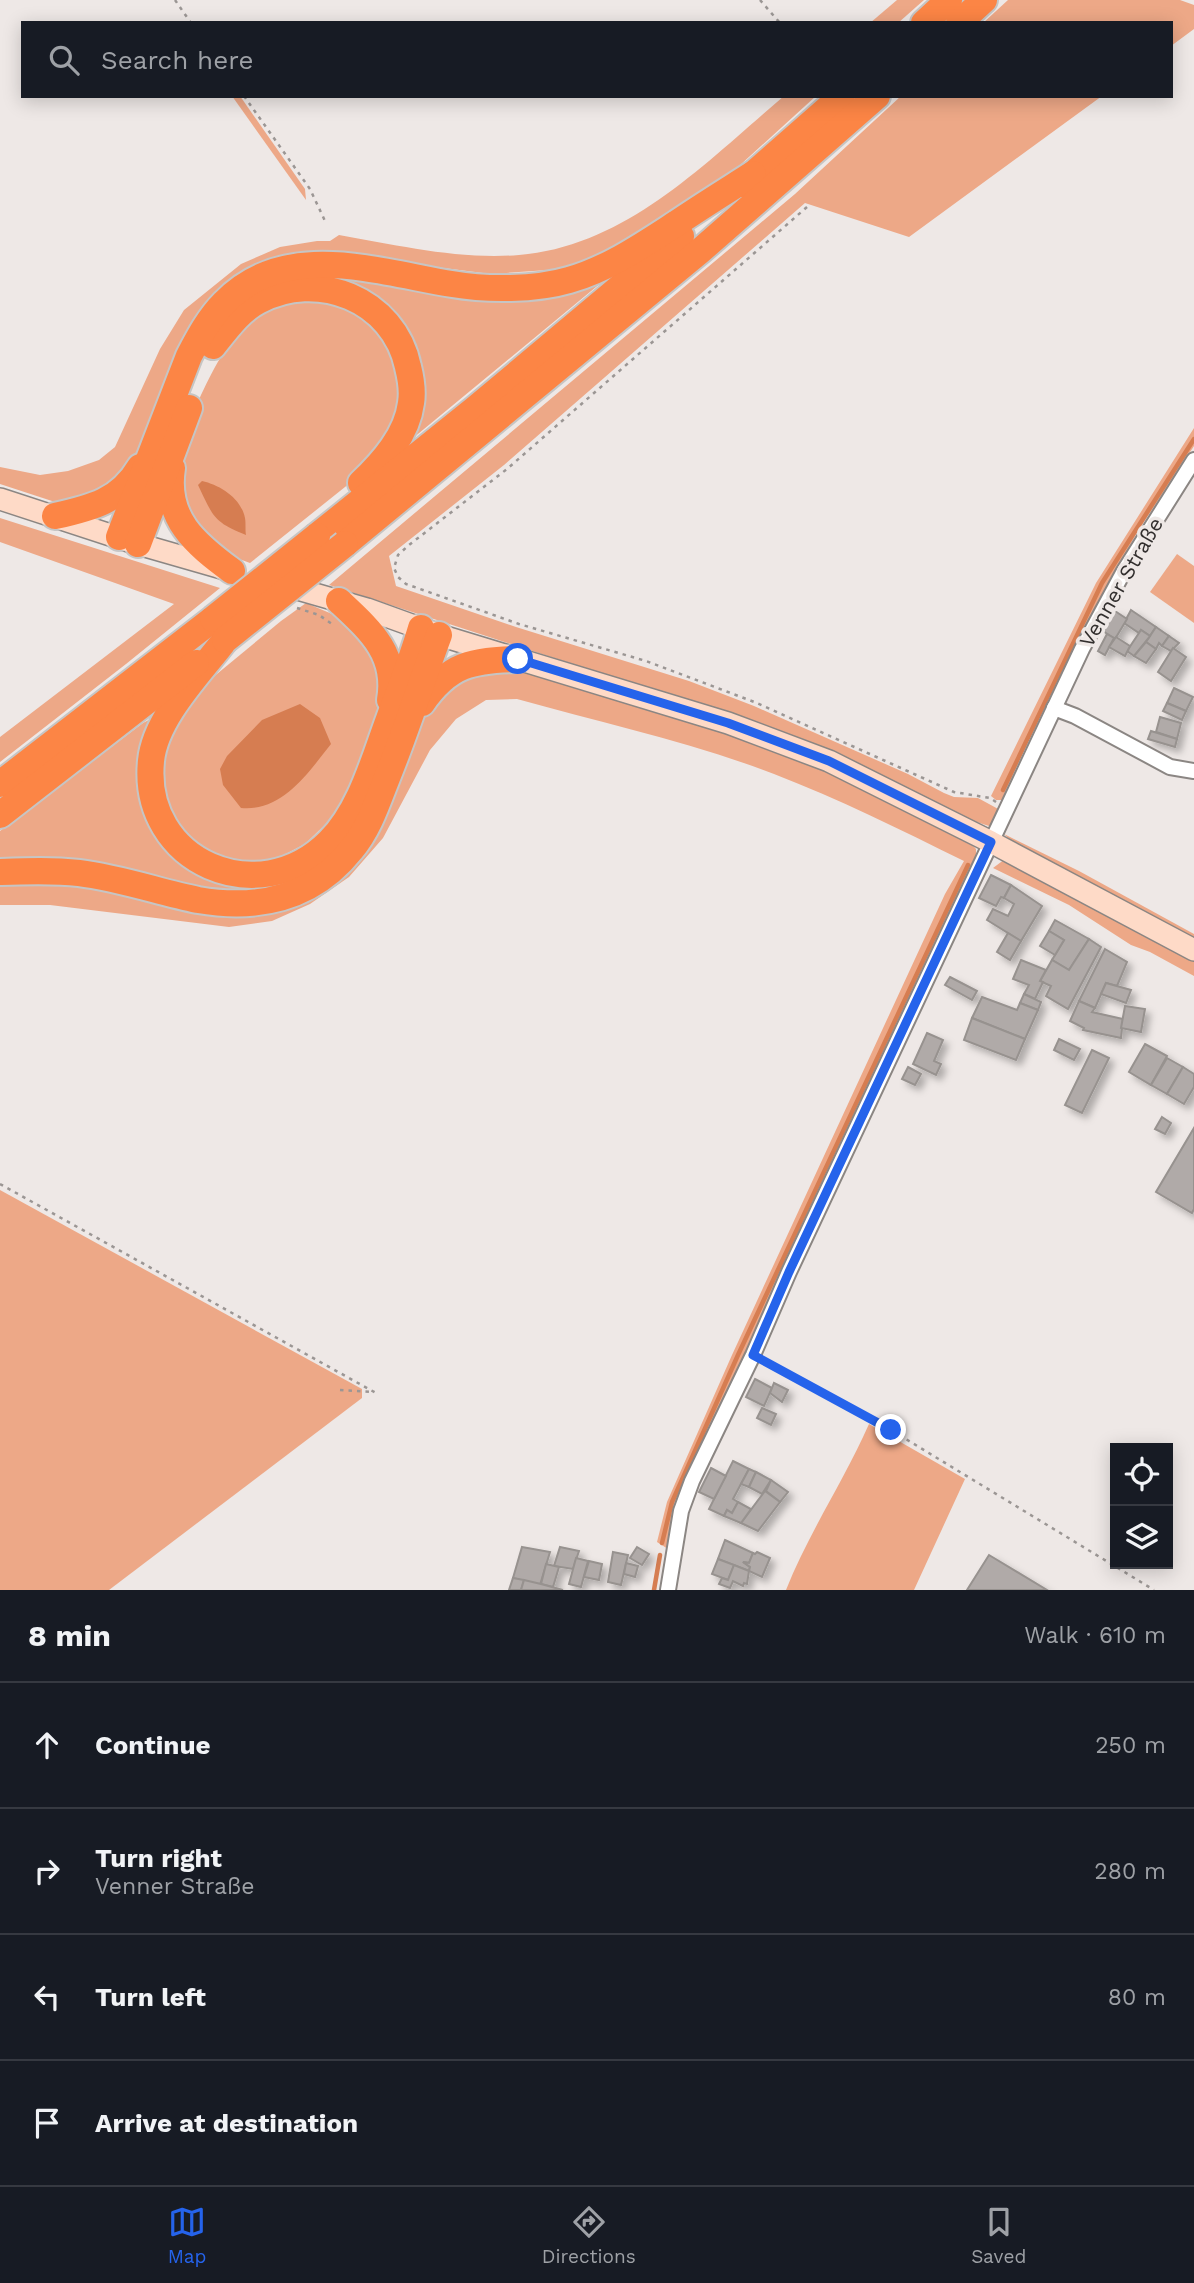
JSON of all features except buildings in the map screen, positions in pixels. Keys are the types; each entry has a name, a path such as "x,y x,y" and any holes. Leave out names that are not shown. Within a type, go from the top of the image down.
{"highway":[{"path":"926,21 949,0"},
{"path":"961,21 984,0"},
{"path":"0,816 219,630 317,536 555,343 840,98"},
{"path":"0,784 345,544 700,251 875,98"},
{"path":"232,571 204,550 183,526 171,500 168,438 189,356 202,331 224,302 243,287 265,275 292,266 339,263 456,285 514,288 568,281 620,259 753,174"},
{"path":"128,540 168,438 208,353 233,320 258,301 295,288 328,288 353,296 375,311 393,331 406,355 412,383 411,405 391,450 378,467 333,510 317,536"},
{"path":"55,516 93,507 115,495 134,478 168,438"},
{"path":"340,601 387,655 391,694 384,732"},
{"path":"219,630 158,735 151,759 151,786 156,812 170,837 187,854 211,867 238,874 268,875 298,865 330,841 355,806 384,732 430,632"},
{"path":"0,872 44,870 82,873 198,900 237,905 272,901 303,890 328,874 352,849 372,815 409,722 430,632"},
{"path":"409,722 433,686 447,675 469,664 485,660 518,659"}],"street":[{"name":"Venner Straße","path":"668,1590 685,1501 692,1481 753,1355 789,1272 1082,649 1124,571 1194,460"},
{"path":"0,499 128,540 340,601 430,632 728,723 829,761 991,842 1194,950"},
{"path":"1054,708 1170,767 1194,771"}],"path":[{"path":"174,0 190,21"},
{"path":"760,0 778,21"},
{"path":"245,98 310,189 324,221"},
{"path":"807,207 507,469 409,545 398,555 394,568 398,577 406,584 519,624 646,660 757,703 954,792 990,798 1007,809"},
{"path":"0,1184 376,1392 340,1390"},
{"path":"753,1355 891,1430 1154,1590"}],"shaded area":[{"path":"897,0 924,0 900,21 872,21"},
{"path":"1008,0 1180,0 1194,5 1194,29 1173,45 1173,21 985,21"},
{"path":"233,98 241,98 305,189 306,200"},
{"path":"782,98 814,98 704,198 627,247 562,269 491,274 348,256 195,320 177,357 149,435 126,475 87,503 52,501 0,484 0,467 40,475 68,471 99,460 115,447 160,349 184,310 241,264 280,247 330,241 339,235 428,251 474,255 519,255 558,248 595,236 630,218 694,173"},
{"path":"899,98 1099,98 909,237 805,203 504,465 389,556 396,586 689,681 754,706 908,774 944,793 954,797 978,798 1000,810 993,825 955,815 751,722 329,585 795,194"},
{"path":"625,263 401,448 408,347 309,282 282,274 445,286"},
{"path":"305,297 356,310 385,339 400,384 399,405 393,431 370,467 250,563 216,549 198,536 176,476 179,454 204,389 239,331 263,311"},
{"path":"1194,428 1194,446 1138,531 1082,631 1040,714 1002,800 996,800 991,796 1096,583"},
{"path":"202,481 222,489 239,504 245,518 246,535 215,517 198,485"},
{"path":"0,518 220,588 0,762 0,737 174,604 0,542"},
{"path":"1177,554 1194,566 1194,623 1150,592"},
{"path":"306,603 344,619 379,652 384,704 352,783 331,819 305,844 274,860 249,863 227,860 202,849 179,828 167,805 159,768 165,741 189,697"},
{"path":"514,668 794,755 965,837 976,849 976,863 668,1549 657,1542 667,1502 945,894 964,861 846,804 743,763 517,699 486,700 456,719 430,750 383,838 349,877 310,904 272,921 229,927 50,905 0,905 0,886 29,882 80,886 172,906 281,908 423,710 462,672"},
{"path":"300,704 320,718 331,744 303,778 281,797 256,808 241,808 223,785 220,769 227,756 262,720"},
{"path":"156,716 143,771 196,864 323,869 249,897 0,868 0,831"},
{"path":"1004,834 1079,871 1194,934 1194,941 1013,843"},
{"path":"1005,859 1194,957 1194,976 1150,952 1131,945 1069,905 993,868"},
{"path":"0,1190 362,1389 362,1398 109,1590 0,1590"},
{"path":"869,1424 965,1479 914,1590 786,1590 805,1548"}],"waterway":[{"path":"1003,790 1102,583 1194,439"},
{"path":"662,1543 672,1502 738,1355 968,865"},
{"path":"654,1590 660,1555"}],"route":[{"path":"518,659 728,723 829,761 991,842 789,1272 753,1355 891,1430"}]}
